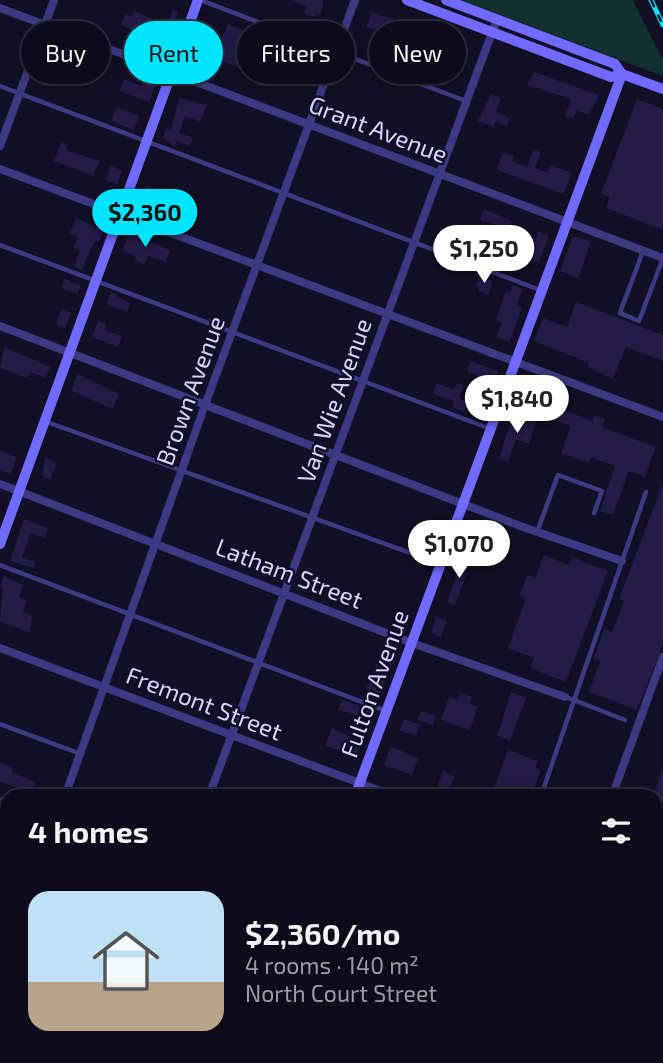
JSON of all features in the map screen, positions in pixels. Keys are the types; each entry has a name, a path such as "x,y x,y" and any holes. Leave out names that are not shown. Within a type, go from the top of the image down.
{"street":[{"path":"46,21 54,0"},
{"path":"191,21 199,0"},
{"name":"Brown Avenue","path":"348,21 355,0"},
{"path":"407,0 611,77 622,74"},
{"path":"446,0 615,64 622,74 663,89"},
{"name":"Grant Avenue","path":"0,8 34,21"},
{"name":"Van Wie Avenue","path":"212,789 497,19"},
{"name":"Fulton Avenue","path":"358,789 622,74"},
{"path":"0,146 22,84"},
{"path":"0,544 169,84"},
{"name":"Grant Avenue","path":"204,84 663,258"},
{"name":"Brown Avenue","path":"68,789 205,405 260,264 325,84"},
{"path":"0,169 663,416"},
{"path":"0,326 464,504 622,561"},
{"name":"Latham Street","path":"0,484 412,643 565,697"},
{"name":"Fremont Street","path":"0,648 231,737 376,789"},
{"path":"615,789 663,657"}],"lane":[{"path":"199,0 255,21"},
{"path":"355,59 466,101"},
{"path":"0,86 543,291"},
{"path":"0,245 492,429"},
{"path":"643,250 620,313 639,321 663,258"},
{"path":"46,421 442,564"},
{"path":"537,531 558,475 602,491 594,513"},
{"path":"544,789 646,492"},
{"path":"0,565 387,711"},
{"path":"565,697 625,720"},
{"path":"0,724 81,755"}],"green space":[{"path":"461,0 633,0 663,60 663,76"}],"building":[{"path":"289,0 323,0 320,15 316,13 314,17 304,13 307,7"},
{"path":"173,10 178,12 175,21 169,21"},
{"path":"134,11 158,21 124,21 124,26 121,25 125,14 131,17"},
{"path":"372,12 398,21 369,21 369,28 366,27"},
{"path":"228,24 237,28 237,66 223,62 223,36"},
{"path":"534,72 599,95 589,115 577,110 573,119 565,116 571,99 527,85"},
{"path":"124,79 124,84 155,86 149,102 120,91"},
{"path":"491,94 501,98 496,112 510,118 507,126 496,121 494,127 478,121"},
{"path":"179,98 207,105 200,122 185,116 179,133 193,138 190,146 177,141 175,147 163,138 166,128 171,130"},
{"path":"637,99 663,109 663,230 606,208 610,197 601,194"},
{"path":"116,107 139,116 134,130 111,121"},
{"path":"61,142 67,144 66,149 71,152 100,161 93,176 54,161"},
{"path":"533,150 541,152 535,168 548,173 551,165 572,173 563,194 497,170 503,153 514,156 512,161 527,167"},
{"path":"111,166 122,170 117,184 105,180"},
{"path":"147,185 188,204 183,215 142,198"},
{"path":"484,209 512,221 502,238 494,235 498,226 480,220"},
{"path":"76,218 104,231 99,242 96,241 91,248 82,270 74,266 80,250 73,248 78,237 70,233"},
{"path":"538,232 549,236 539,262 528,258 531,250 517,245 521,234 536,239"},
{"path":"129,233 170,250 166,262 148,256 144,264 135,260 136,256 122,251"},
{"path":"573,236 591,242 578,278 560,271"},
{"path":"479,276 493,281 488,295 478,291 476,286"},
{"path":"65,279 81,285 77,294 61,288"},
{"path":"513,285 523,289 516,306 522,308 509,342 496,337 502,323 496,320 506,291 510,292"},
{"path":"111,292 130,304 127,312 106,304"},
{"path":"576,302 663,335 663,361 626,347 613,379 588,367 589,363 534,341 543,318 567,327"},
{"path":"62,309 71,313 65,328 56,324"},
{"path":"98,321 105,323 106,331 122,336 118,347 92,337"},
{"path":"4,347 50,367 46,378 30,372 27,378 0,368"},
{"path":"471,361 498,371 495,381 467,372"},
{"path":"77,374 119,394 113,409 71,391"},
{"path":"522,376 557,388 553,399 568,405 566,411 592,421 594,415 605,419 602,427 656,447 645,477 629,471 613,515 600,511 615,466 591,457 589,463 561,453 571,426 554,420 556,414 514,399"},
{"path":"437,383 454,390 457,383 464,386 459,398 468,402 464,412 452,407 454,401 433,394"},
{"path":"513,414 536,422 529,444 516,439 508,462 499,458"},
{"path":"0,451 17,457 11,474 0,470"},
{"path":"45,458 57,463 50,480 42,476"},
{"path":"663,483 663,644 637,710 589,692 600,661 593,659 604,629 612,632 624,601 619,599"},
{"path":"24,519 48,528 45,538 31,533 22,557 36,562 34,568 10,561"},
{"path":"463,555 472,559 455,605 447,602"},
{"path":"544,555 569,565 572,557 608,571 566,682 530,668 534,658 508,648 526,598 520,595 527,575 535,578"},
{"path":"4,576 23,585 19,597 27,600 23,612 32,616 30,633 0,621 3,588 0,587"},
{"path":"436,617 447,620 441,637 431,633"},
{"path":"385,644 398,649 380,694 366,689"},
{"path":"511,692 526,698 510,741 497,736"},
{"path":"460,693 472,697 470,704 478,707 470,730 441,720 449,697 458,700"},
{"path":"342,700 373,711 370,719 338,710"},
{"path":"421,711 436,716 433,725 417,720"},
{"path":"404,719 420,725 416,735 399,731"},
{"path":"332,728 362,742 356,755 325,746"},
{"path":"391,746 418,759 412,775 384,765"},
{"path":"508,750 538,761 535,768 541,770 534,789 494,789"},
{"path":"0,762 13,768 11,772 36,782 34,789 20,789 0,781"},
{"path":"662,770 663,770 663,789 655,789"},
{"path":"443,771 455,776 450,789 437,787"}],"railway":[{"path":"651,0 663,25"}]}
